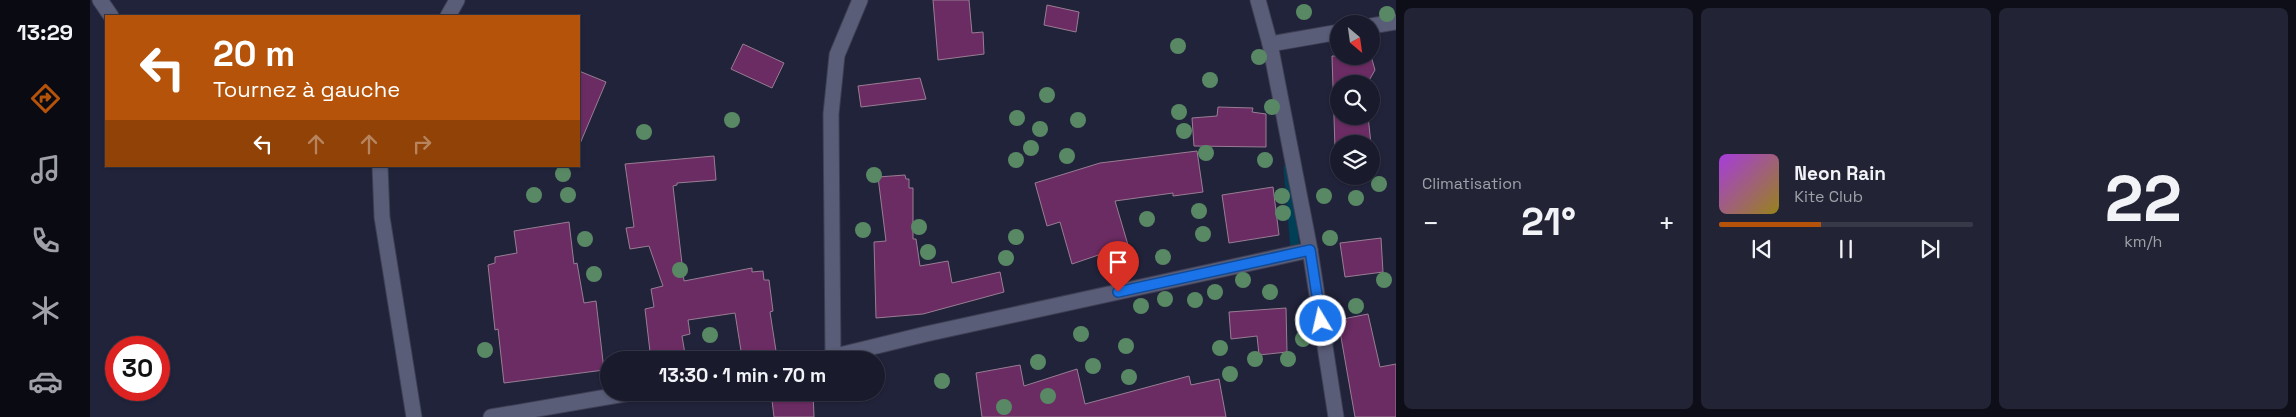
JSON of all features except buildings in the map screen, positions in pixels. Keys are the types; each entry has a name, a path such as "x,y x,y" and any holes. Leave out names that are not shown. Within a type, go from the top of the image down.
{"street":[{"path":"100,0 110,15"},
{"path":"449,15 457,0"},
{"path":"826,351 831,114 837,56 860,0"},
{"path":"1258,0 1270,44 1310,250 1336,417"},
{"path":"1380,25 1396,22"},
{"path":"1270,44 1330,34"},
{"path":"380,167 382,217 414,417"},
{"path":"858,351 926,334 1310,250"},
{"path":"492,417 600,398"}],"waterway":[{"path":"1288,168 1295,249"}],"route":[{"path":"1118,292 1310,250 1321,321"}]}
